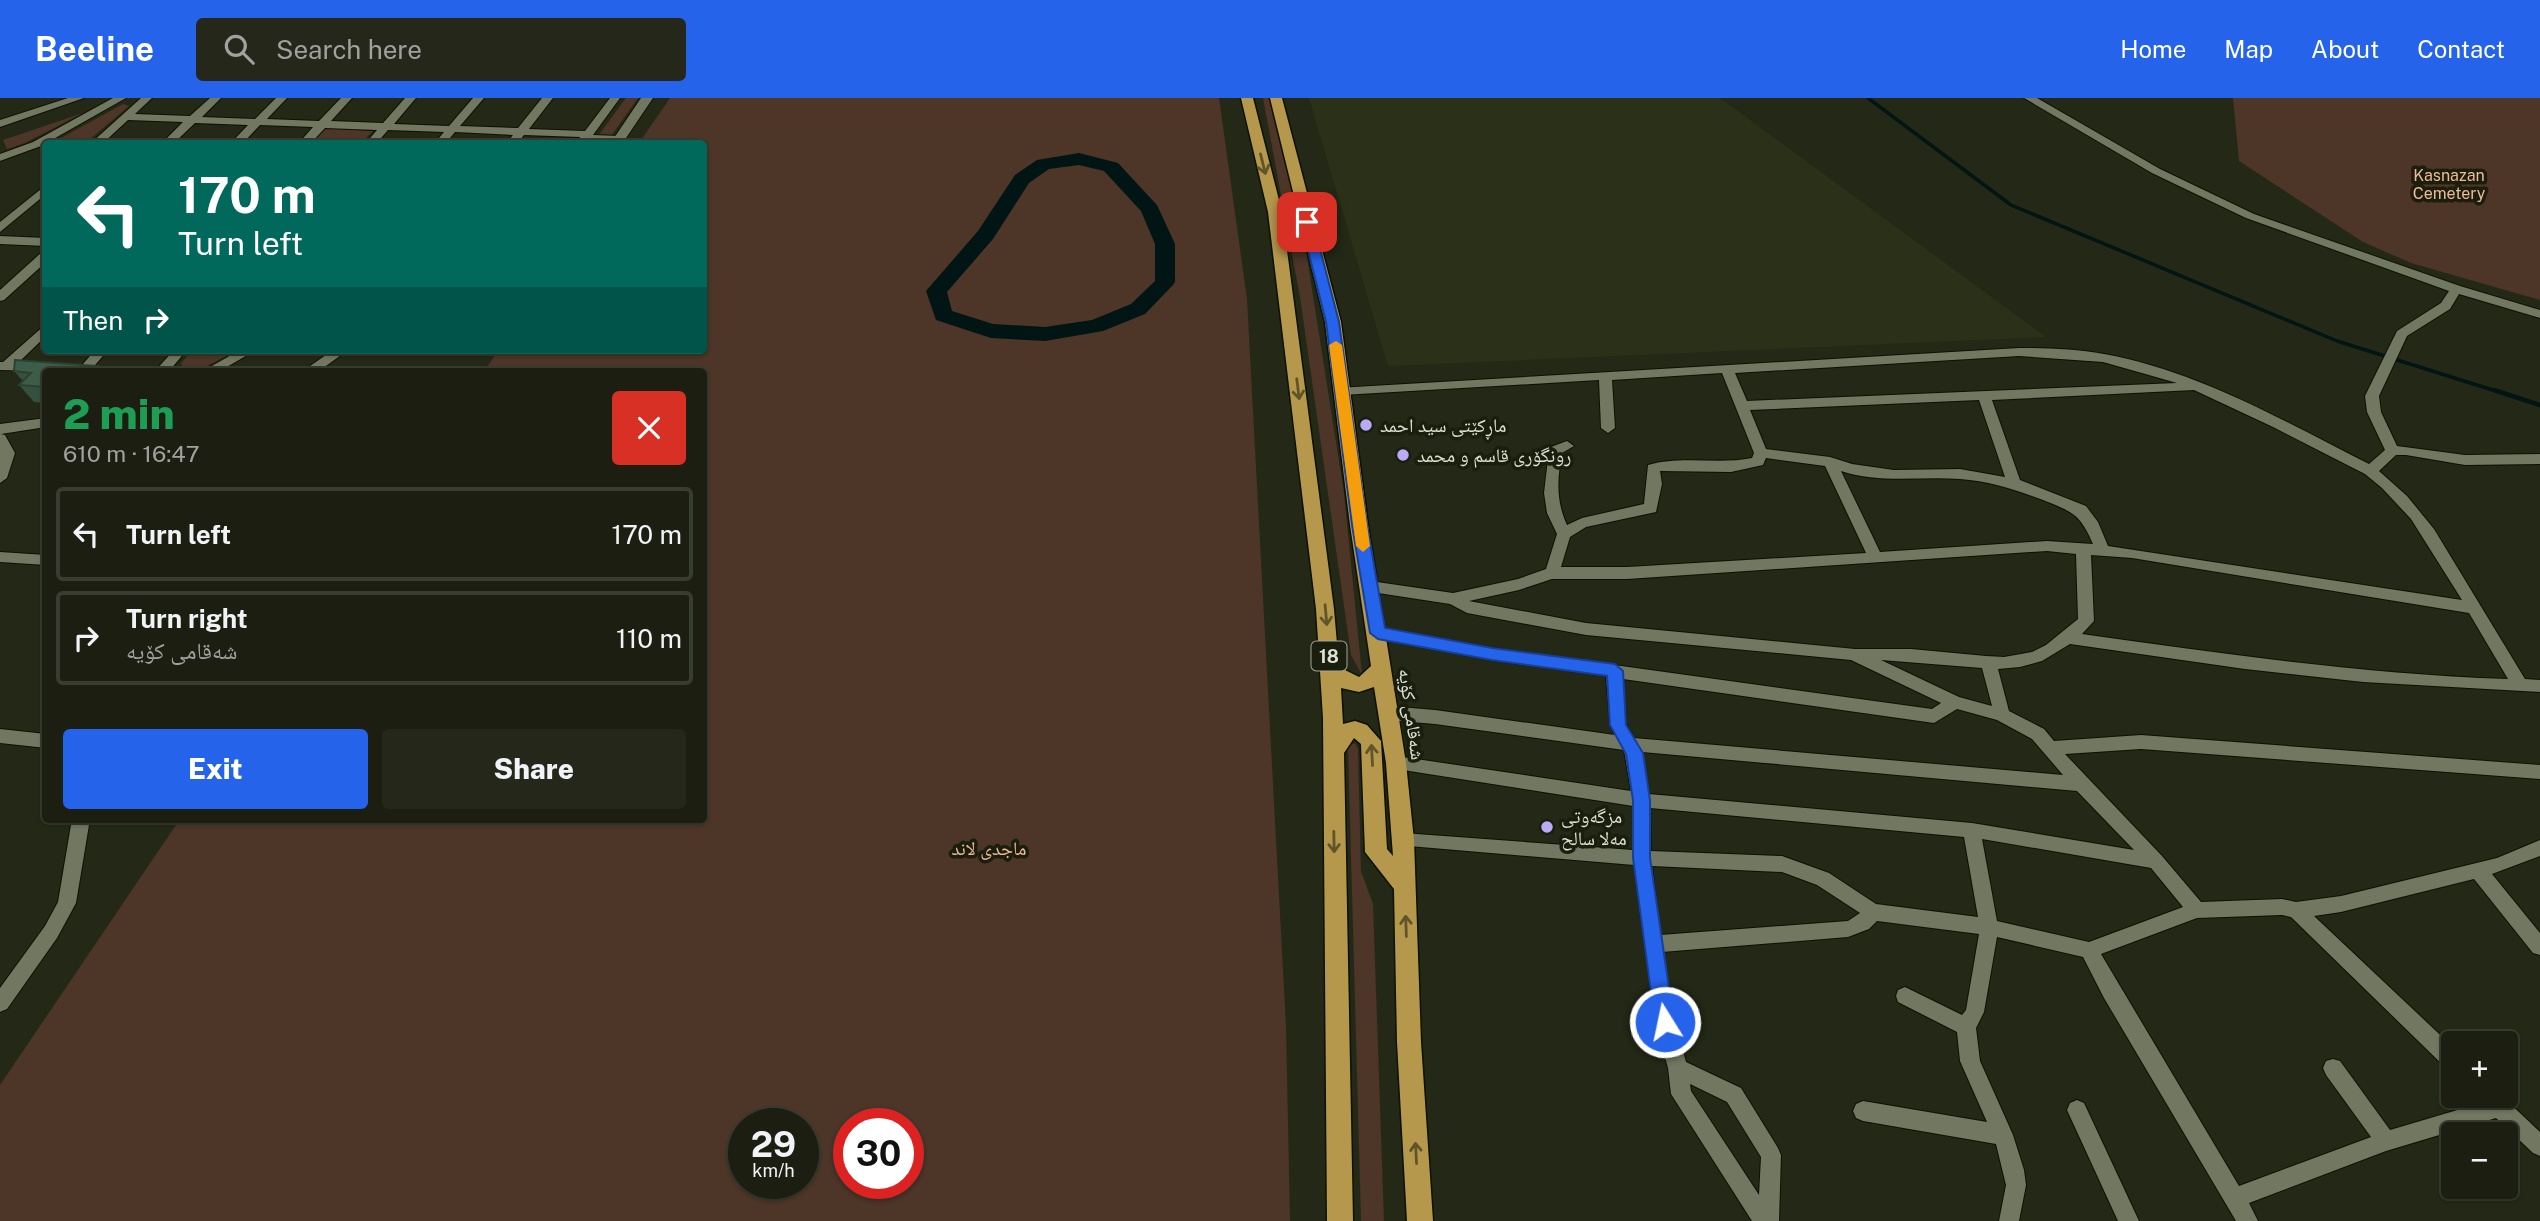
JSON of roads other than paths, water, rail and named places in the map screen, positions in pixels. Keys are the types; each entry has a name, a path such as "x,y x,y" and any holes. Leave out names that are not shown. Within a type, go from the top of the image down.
{"highway":[{"name":"18","path":"1247,98 1275,212 1325,609 1333,756 1340,1221"},
{"name":"شەقامی کۆیە","path":"1276,98 1333,322 1396,763 1403,840 1409,1042 1420,1221"},
{"path":"1330,671 1341,680 1363,685 1374,680 1382,665"},
{"path":"1333,756 1340,735 1346,731 1355,729 1366,734 1371,741 1376,852 1405,887"}],"street":[{"path":"0,124 79,98"},
{"path":"0,158 15,153 121,98"},
{"path":"99,140 147,98"},
{"path":"170,140 216,98"},
{"path":"239,140 282,98"},
{"path":"307,140 347,98"},
{"path":"374,140 411,98"},
{"path":"442,140 479,98"},
{"path":"514,140 548,98"},
{"path":"586,136 615,98"},
{"path":"125,117 620,137 647,98"},
{"path":"2029,98 2208,198 2250,216 2456,289 2540,314"},
{"path":"0,165 15,153"},
{"path":"0,228 42,191"},
{"path":"0,240 42,242"},
{"path":"0,297 42,259"},
{"path":"2392,451 2374,412 2372,397 2402,334 2446,306 2456,289"},
{"path":"3,366 42,332"},
{"path":"1342,391 2046,352 2114,359 2198,387 2370,471 2388,483 2408,504 2450,564 2473,608 2521,686"},
{"path":"79,368 97,354"},
{"path":"165,368 177,354"},
{"path":"216,368 242,354"},
{"path":"315,368 336,354"},
{"path":"3,366 45,368"},
{"path":"1563,534 1582,523 1651,508 1655,484 1653,468 1664,465 1731,467 1758,463 1760,453 1727,370"},
{"path":"1605,376 1608,428"},
{"path":"1741,407 1983,394 2198,387"},
{"path":"1983,394 2014,483"},
{"path":"0,478 8,457 1,437 11,431 42,423"},
{"path":"1552,573 1563,534 1550,506 1550,488 1556,450 1567,446"},
{"path":"2370,471 2392,451 2406,450 2465,460 2540,459"},
{"path":"1760,453 1830,462 1851,469 1894,475 1960,474 2014,483 2081,510 2091,522 2102,549"},
{"path":"1830,462 1875,556"},
{"path":"1370,587 1453,599 1519,584 1552,573 1627,573 2047,546 2102,549 2473,608"},
{"path":"1453,599 1467,607 1586,629 1853,654 1887,653 2009,665 2038,657 2068,638 2085,621 2083,547"},
{"path":"0,557 42,560"},
{"path":"1378,633 1492,654 1934,716 1955,702"},
{"path":"2068,638 2158,652 2367,675 2488,686 2540,686"},
{"path":"1853,654 1955,702 2002,715 2039,734 2081,784 2156,861 2197,910"},
{"path":"1989,664 2002,715"},
{"path":"1615,671 1618,725 1634,753 1641,800 1642,858 1652,944 1681,1094 1767,1221"},
{"path":"1388,713 1435,716 1629,744 2081,784"},
{"path":"0,736 42,741"},
{"path":"2051,748 2141,742 2540,772"},
{"path":"1396,763 1641,800 1972,830 2156,861"},
{"path":"0,1003 64,911 71,890 80,823"},
{"path":"1972,830 1989,927 1975,1012 1966,1027 1970,1061 2003,1135 2016,1185 2009,1221"},
{"path":"1403,840 1642,858 1782,864 1823,879 1873,912 1989,927 2089,950 2197,910 2282,907 2296,910 2341,904 2499,865 2540,848"},
{"path":"2478,870 2540,947"},
{"path":"2296,910 2441,1049"},
{"path":"1652,944 1847,929 1863,923 1873,912"},
{"path":"2089,950 2111,992 2248,1221"},
{"path":"1905,996 1966,1027"},
{"path":"1678,1068 1734,1095 1765,1145 1771,1156 1767,1221"},
{"path":"2333,1068 2386,1141"},
{"path":"2234,1198 2475,1108"},
{"path":"2501,1108 2540,1146"},
{"path":"2077,1110 2129,1221"},
{"path":"1863,1111 2003,1135"}],"waterway":[{"path":"1868,98 2011,205 2337,341 2499,392"},
{"path":"1079,159 1111,167 1150,209 1165,244 1165,282 1138,309 1096,326 1045,334 991,331 943,315 936,291 986,235 1022,179 1044,164 1079,159"},
{"path":"2494,390 2540,405"}],"place":[{"name":"ماڕکێتی سید احمد","path":"1366,425"},
{"name":"رونگۆری قاسم و محمد","path":"1403,455"},
{"name":"مزگەوتی مەلا سالح","path":"1547,827"}],"park label":[{"name":"Kasnazan Cemetery","path":"2449,184"},
{"name":"ماجدی لاند","path":"989,848"}]}
